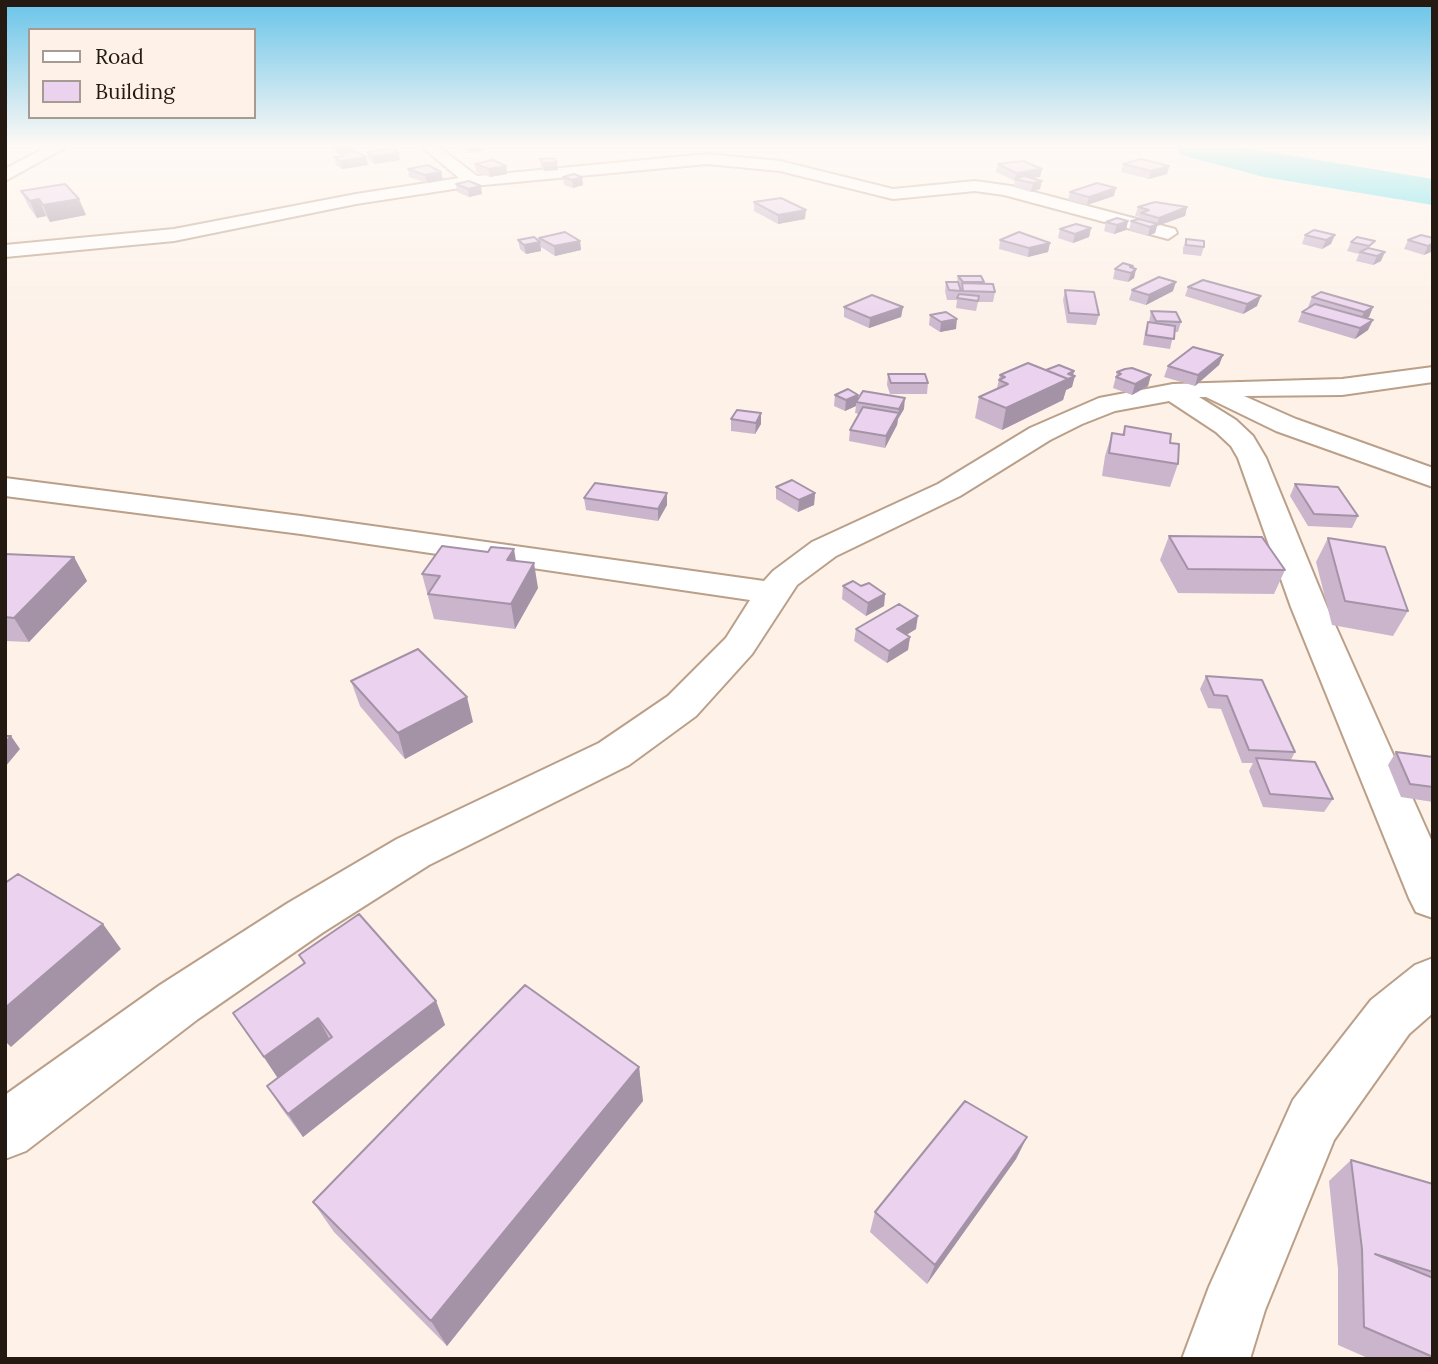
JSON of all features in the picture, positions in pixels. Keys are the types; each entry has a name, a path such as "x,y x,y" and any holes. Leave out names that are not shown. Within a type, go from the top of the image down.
{"street":[{"path":"5,251 174,235 297,211"},
{"path":"1083,211 1168,233"},
{"path":"5,1130 178,1002 305,918 413,852 614,754 682,706 739,646 772,593 785,578 824,549 949,490 1072,418 1108,404 1190,391 1342,387 1433,374"},
{"path":"1190,391 1433,478"},
{"path":"1190,391 1243,442 1252,458 1309,607 1433,898"},
{"path":"5,487 300,525 772,593"},
{"path":"1216,1359 1232,1310 1313,1120 1390,1017 1433,981"}],"building":[{"path":"770,211 802,211 778,215"},
{"path":"1147,211 1178,211 1159,218 1141,213"},
{"path":"1117,218 1128,221 1117,225 1106,222"},
{"path":"1139,219 1158,224 1150,227 1131,221"},
{"path":"1076,224 1091,228 1075,234 1060,229"},
{"path":"1314,230 1335,235 1326,240 1305,235"},
{"path":"565,232 580,241 554,246 539,238"},
{"path":"1019,232 1050,243 1029,248 1000,240"},
{"path":"1421,235 1433,238 1433,243 1428,246 1408,240"},
{"path":"534,237 540,242 524,245 518,240"},
{"path":"1357,237 1375,241 1369,246 1351,242"},
{"path":"1186,239 1204,241 1204,247 1186,245"},
{"path":"1368,248 1385,252 1377,256 1360,252"},
{"path":"1123,263 1136,269 1131,273 1115,269"},
{"path":"958,276 981,276 984,282 963,282"},
{"path":"1159,277 1176,282 1149,295 1132,290"},
{"path":"1203,280 1261,296 1247,304 1188,287"},
{"path":"946,282 958,282 961,291 949,290"},
{"path":"962,283 993,284 995,292 963,291"},
{"path":"1065,290 1094,292 1099,315 1069,313"},
{"path":"1321,292 1373,307 1364,312 1312,297"},
{"path":"959,294 979,296 978,301 957,298"},
{"path":"872,295 903,307 870,318 844,307"},
{"path":"1315,304 1373,320 1360,328 1302,312"},
{"path":"1151,311 1176,312 1181,322 1156,321"},
{"path":"946,312 957,319 941,322 930,315"},
{"path":"1148,322 1175,326 1174,339 1146,335"},
{"path":"1193,347 1223,355 1198,375 1168,366"},
{"path":"1028,363 1068,379 1006,408 979,397 1008,384 999,380 1005,377 1000,375"},
{"path":"1059,365 1074,371 1068,374 1075,376 1068,379 1046,370"},
{"path":"1132,368 1151,375 1135,384 1116,377 1121,374 1117,372"},
{"path":"888,374 925,374 928,383 891,383"},
{"path":"848,389 858,395 846,400 835,395"},
{"path":"863,391 905,398 899,409 856,402"},
{"path":"863,407 899,413 886,436 850,430"},
{"path":"737,410 761,413 756,423 731,419"},
{"path":"1125,426 1171,434 1170,443 1179,444 1178,464 1109,453 1112,433 1124,435"},
{"path":"792,480 815,493 799,500 776,487"},
{"path":"595,483 667,493 658,509 584,498"},
{"path":"1295,484 1338,487 1358,516 1314,514"},
{"path":"1169,536 1262,537 1285,570 1188,569"},
{"path":"1328,538 1385,547 1408,611 1345,601"},
{"path":"442,546 488,552 491,547 514,549 507,560 534,563 511,604 428,594 440,576 422,574"},
{"path":"5,554 74,557 14,618 5,617"},
{"path":"853,581 861,586 869,583 885,594 868,603 843,586"},
{"path":"899,604 918,616 897,629 910,637 889,651 856,629"},
{"path":"418,649 467,697 398,733 351,681"},
{"path":"1206,676 1262,680 1295,752 1249,750 1227,696 1214,695"},
{"path":"1396,752 1433,757 1433,787 1410,784"},
{"path":"1256,758 1315,762 1333,799 1270,794"},
{"path":"18,874 103,924 5,1008 5,883"},
{"path":"359,914 436,1001 288,1114 267,1086 332,1037 318,1018 264,1057 233,1013 305,963 299,955"},
{"path":"525,985 639,1067 431,1321 313,1202"},
{"path":"965,1101 1027,1137 935,1265 875,1212"},
{"path":"1351,1160 1433,1184 1433,1272 1375,1254 1433,1278 1433,1357 1364,1327 1362,1249"}]}
